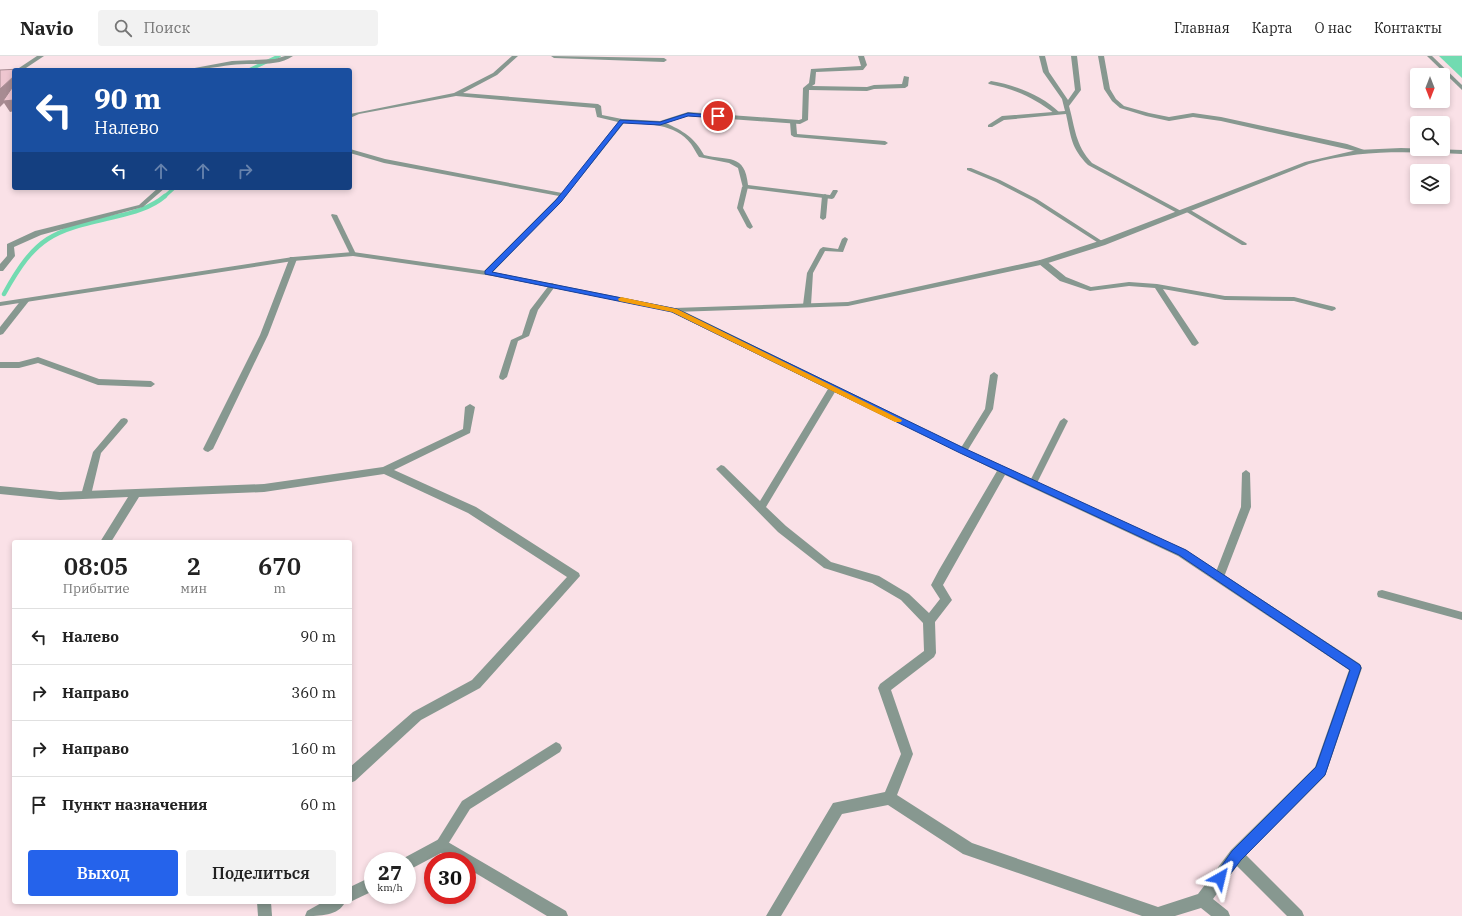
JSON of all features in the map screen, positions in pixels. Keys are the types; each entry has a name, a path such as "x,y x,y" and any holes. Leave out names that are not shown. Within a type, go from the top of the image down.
{"street":[{"path":"22,68 41,56"},
{"path":"200,68 232,63 276,61 290,56"},
{"path":"456,94 494,74 515,56"},
{"path":"554,56 664,60"},
{"path":"806,88 812,84 813,70 863,68 864,64 861,56"},
{"path":"1042,56 1046,72 1065,99 1076,146 1080,154 1090,164 1184,212"},
{"path":"990,126 1002,118 1057,113 1068,109 1078,90 1074,56"},
{"path":"1101,56 1107,89 1114,100 1122,107 1148,115 1169,119 1193,115 1221,119 1364,151"},
{"path":"247,68 264,61"},
{"path":"806,88 868,89 874,87 905,86 906,77"},
{"path":"352,115 456,94 598,106 599,116 622,122 660,123 688,114 793,122 805,120 806,88"},
{"path":"487,273 563,195 622,122"},
{"path":"660,123 681,132 693,140 701,156 710,159 733,161 740,165 743,170 745,187 832,197 835,191"},
{"path":"0,304 293,259 353,254 487,273 674,310 848,304 1042,262 1102,243 1306,163 1364,151 1416,150 1462,152"},
{"path":"352,152 384,161 563,195"},
{"path":"0,269 11,256 10,246 38,233 141,206 160,190"},
{"path":"208,449 264,335 293,259"},
{"path":"1042,262 1063,279 1090,289 1129,284 1157,286 1225,298 1294,299 1332,309"},
{"path":"1157,286 1195,343"},
{"path":"0,332 25,301"},
{"path":"674,310 963,451 1182,553 1356,668 1320,771 1236,855 1203,900 1158,914 968,849 889,798 838,808 773,916"},
{"path":"0,365 19,365 38,360 98,382 151,384"},
{"path":"761,507 833,388"},
{"path":"0,490 60,496 264,488 319,482 385,470 467,430 470,407"},
{"path":"721,469 782,529 828,565 875,580 905,598 929,621"},
{"path":"889,798 907,754 884,688 930,653 929,621 946,600 937,585 944,570 1002,469"},
{"path":"352,774 417,716 476,684 575,576 472,510 385,470"},
{"path":"106,540 136,493"},
{"path":"416,859 441,845 561,916"},
{"path":"1236,855 1297,916"},
{"path":"352,894 364,888"},
{"path":"1203,900 1222,916"},
{"path":"264,904 265,916"},
{"path":"312,916 334,904"}],"lane":[{"path":"1429,56 1462,88"},
{"path":"990,83 1006,84 1044,103 1057,113"},
{"path":"793,122 794,135 885,143"},
{"path":"969,169 998,181 1035,200 1102,243"},
{"path":"745,187 740,208 750,228"},
{"path":"824,218 825,196"},
{"path":"1184,212 1244,244"},
{"path":"334,215 353,254"},
{"path":"807,305 810,273 823,248 841,251 845,239"},
{"path":"503,377 515,340 525,336 534,310 552,285"},
{"path":"963,451 989,409 994,375"},
{"path":"86,495 97,452 124,421"},
{"path":"1033,483 1064,421"},
{"path":"1219,577 1246,507 1246,473"},
{"path":"1382,594 1462,616"},
{"path":"441,845 466,805 556,748"}],"shaded area":[{"path":"1439,56 1462,56 1462,78"}],"building":[{"path":"12,69 12,78 0,89 0,70"},
{"path":"12,88 12,100 3,101"}],"waterway":[{"path":"253,68 279,56"},
{"path":"164,197 172,190"},
{"path":"4,294 26,259 48,239 60,232 75,227 141,210 154,204 165,196"}],"slow traffic":[{"path":"621,299 674,310 898,420"}],"route":[{"path":"718,116 688,114 660,123 622,122 559,201 487,273 674,310 963,451 1182,553 1356,668 1320,771 1236,855 1220,878"}]}
